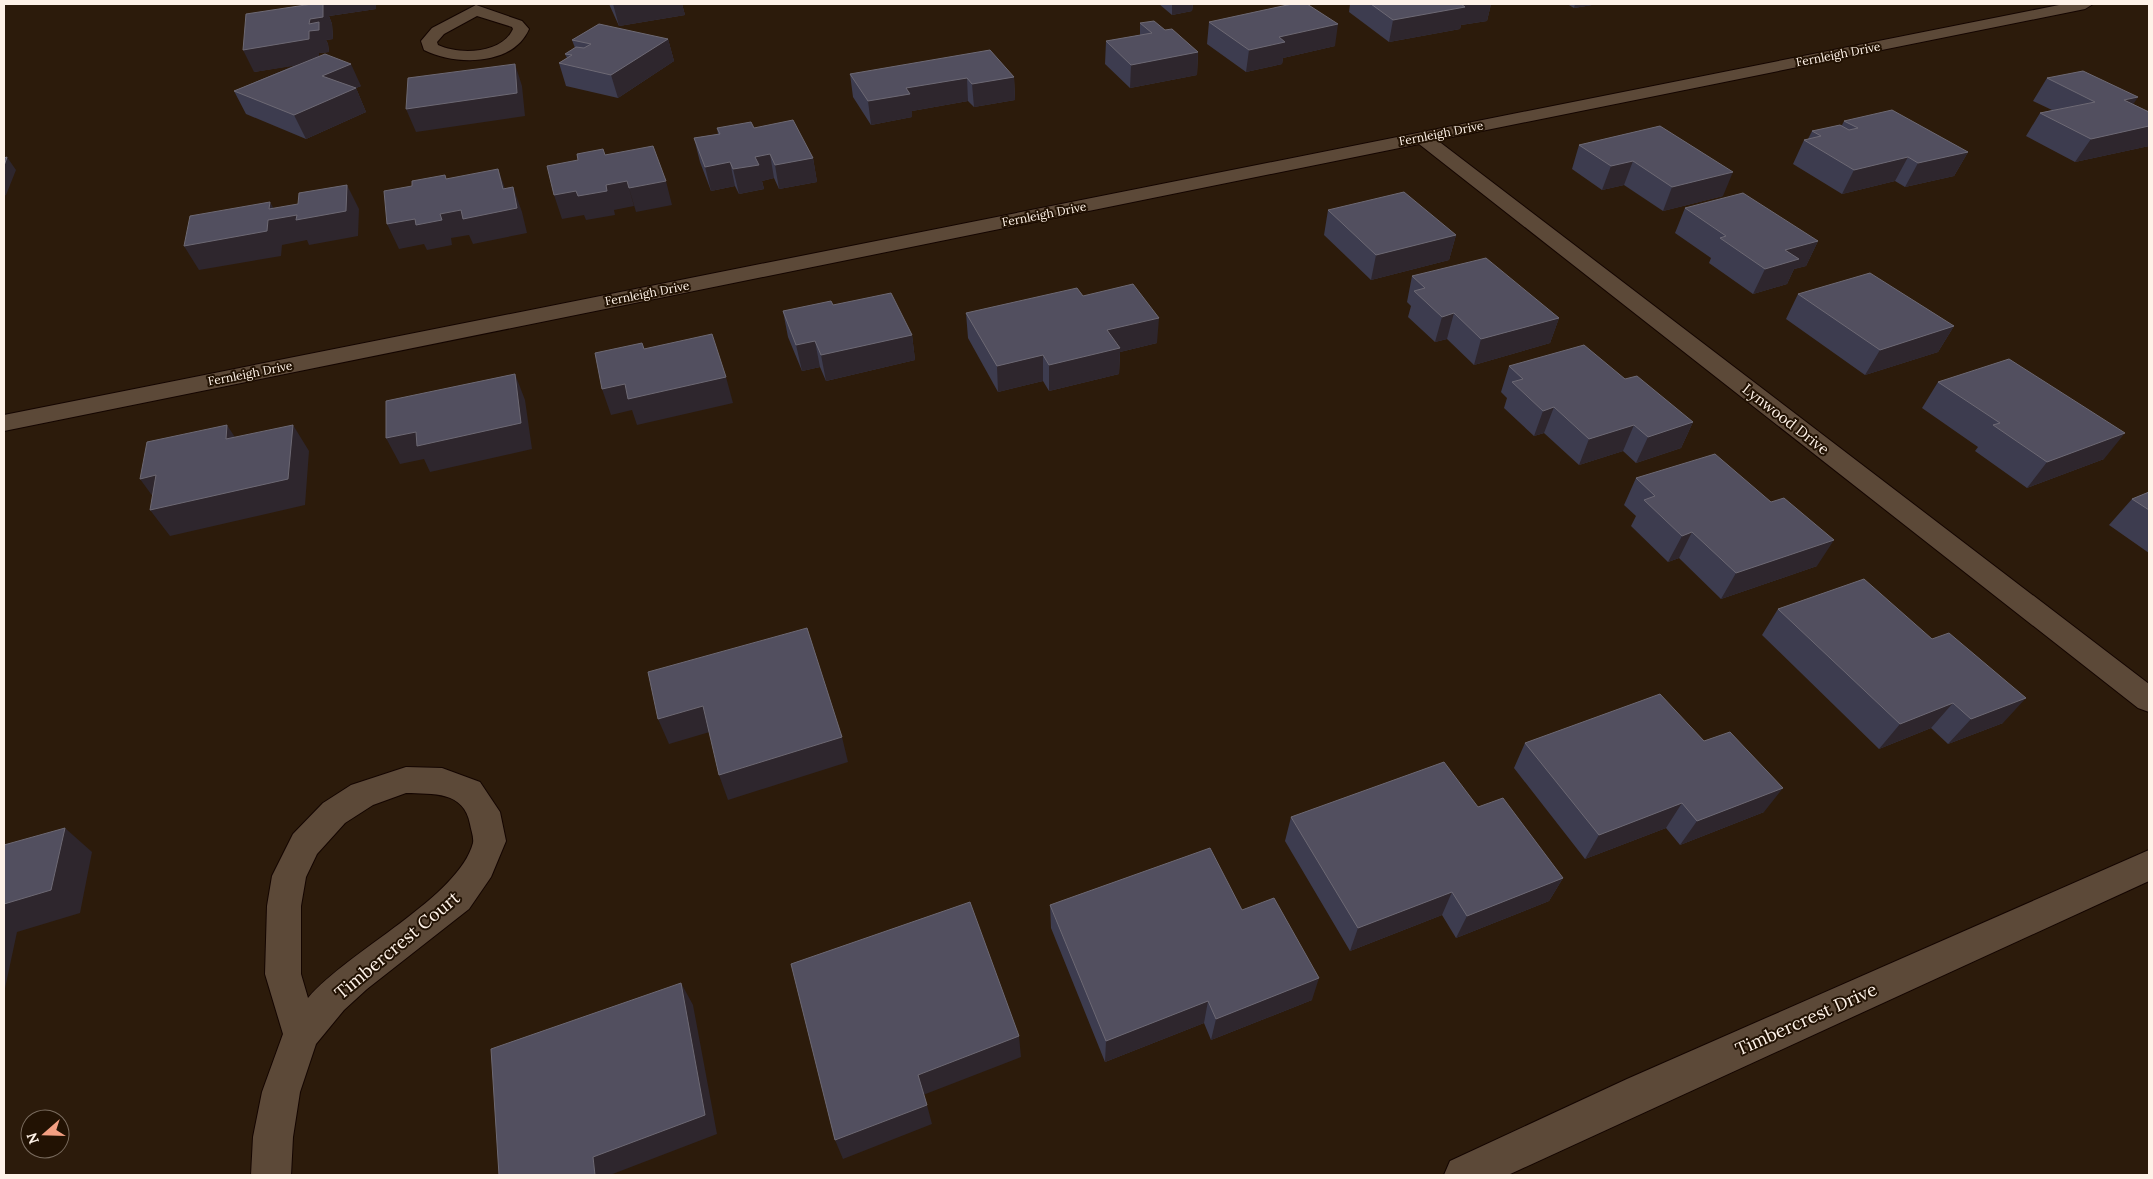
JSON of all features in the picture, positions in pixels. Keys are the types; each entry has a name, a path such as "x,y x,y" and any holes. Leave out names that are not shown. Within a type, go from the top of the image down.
{"street":[{"name":"Fernleigh Drive","path":"4,423 2084,4"},
{"path":"476,7 517,24 521,29 520,36 501,48 466,56 450,56 430,48 428,41 433,34 476,7"},
{"name":"Lynwood Drive","path":"1422,137 2149,700"},
{"name":"Timbercrest Court","path":"271,1175 273,1137 281,1092 301,1034 331,998 354,977 457,898 479,867 490,841 484,812 468,791 442,781 406,780 362,795 334,813 306,844 289,876 284,916 283,974 301,1034"},
{"name":"Timbercrest Drive","path":"1464,1175 1650,1089 2149,865"}],"building":[{"path":"323,4 323,17 310,19 309,24 319,22 319,30 309,31 309,39 243,50 246,14"},
{"path":"1292,4 1307,4 1338,24 1279,37 1285,42 1249,50 1209,22"},
{"path":"1371,4 1461,4 1465,7 1393,20"},
{"path":"1154,21 1165,30 1172,29 1198,52 1131,65 1106,41 1152,33 1140,23"},
{"path":"599,24 668,39 611,75 559,63 572,55 565,54 576,47 584,48 591,44 572,40"},
{"path":"990,50 1014,77 972,84 967,78 906,88 910,94 868,101 850,74"},
{"path":"325,54 351,64 322,76 356,88 294,115 234,91"},
{"path":"515,64 517,93 406,109 408,78"},
{"path":"2083,71 2138,97 2124,100 2149,112 2149,126 2091,139 2040,113 2095,102 2047,78"},
{"path":"1892,110 1968,152 1918,163 1908,157 1854,170 1804,140 1821,136 1812,131 1840,125 1849,130 1858,128 1844,121"},
{"path":"793,120 813,158 775,165 770,154 755,157 759,165 733,169 730,162 705,167 694,138 720,134 717,128 751,122 754,128"},
{"path":"1660,126 1733,172 1672,187 1633,161 1611,166 1579,145"},
{"path":"653,146 666,181 629,188 627,181 606,185 607,191 578,196 576,191 554,195 547,166 578,160 577,154 603,149 605,155"},
{"path":"498,169 503,189 513,187 517,208 463,219 461,210 440,214 442,220 416,225 415,219 387,224 384,191 412,186 412,181 445,175 446,179"},
{"path":"347,185 346,211 296,220 297,215 268,220 267,231 184,246 190,216 270,202 269,209 298,204 299,193"},
{"path":"1404,192 1456,235 1376,255 1328,210"},
{"path":"1743,193 1818,241 1785,250 1799,259 1765,269 1720,238 1726,236 1685,208"},
{"path":"1486,258 1559,318 1481,339 1454,313 1442,317 1414,291 1425,288 1412,276"},
{"path":"1870,273 1954,326 1880,350 1798,294"},
{"path":"1133,284 1159,318 1107,330 1120,348 1049,365 1043,355 997,366 966,313 1077,288 1083,296"},
{"path":"891,293 912,335 821,355 815,341 796,345 783,311 831,301 833,305"},
{"path":"712,334 726,377 628,399 625,384 602,389 595,353 642,343 644,349"},
{"path":"1584,345 1625,379 1637,376 1693,422 1648,437 1634,425 1589,439 1554,407 1543,411 1512,382 1523,379 1509,366"},
{"path":"2009,359 2125,433 2047,462 1993,425 2000,423 1938,382"},
{"path":"515,374 521,423 417,446 416,432 386,438 386,401"},
{"path":"227,425 226,439 293,425 288,479 150,510 156,475 140,479 147,442"},
{"path":"1715,454 1771,502 1784,498 1834,540 1736,573 1692,532 1682,536 1644,500 1655,496 1636,478"},
{"path":"2149,492 2149,510 2132,499"},
{"path":"1864,579 1932,639 1949,633 2026,698 1971,719 1953,703 1900,724 1778,609"},
{"path":"807,628 842,737 719,775 703,706 658,719 648,672"},
{"path":"1660,694 1704,741 1730,732 1783,788 1697,821 1682,803 1599,835 1525,743"},
{"path":"1444,762 1478,807 1503,798 1563,878 1467,916 1452,892 1358,928 1291,817"},
{"path":"65,828 51,890 4,904 4,845"},
{"path":"1210,848 1242,910 1274,898 1319,978 1216,1019 1208,1001 1106,1041 1050,905"},
{"path":"970,902 1019,1036 918,1075 927,1105 835,1140 791,964"},
{"path":"681,983 705,1115 593,1157 595,1175 499,1175 491,1049"}]}
